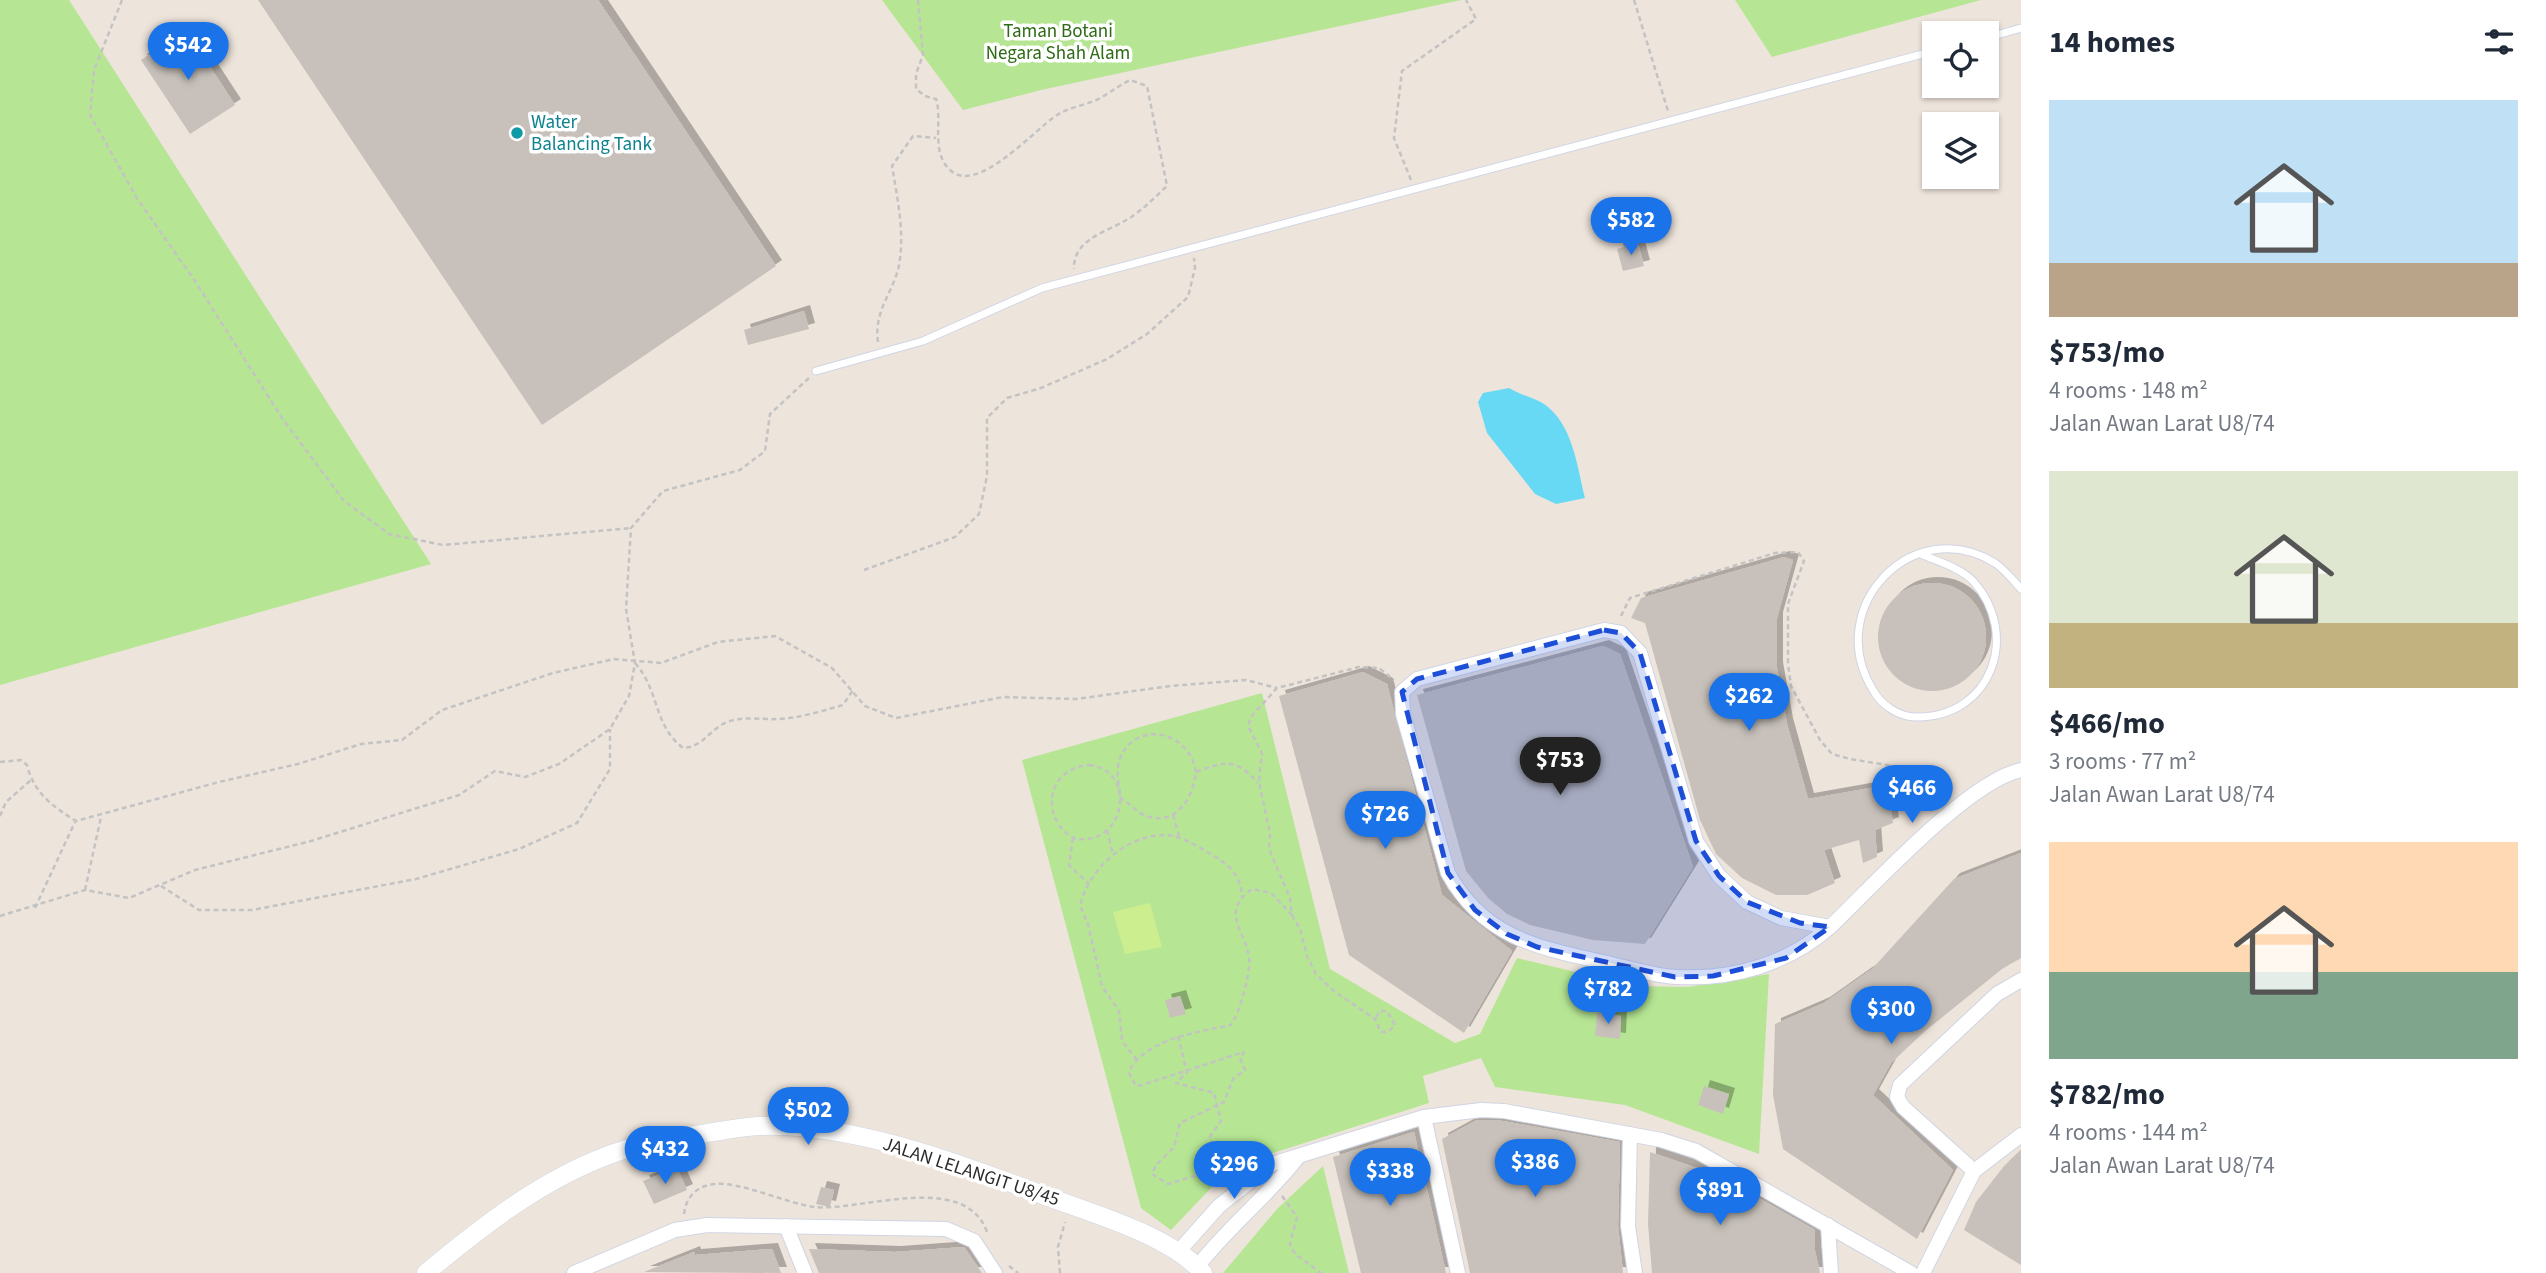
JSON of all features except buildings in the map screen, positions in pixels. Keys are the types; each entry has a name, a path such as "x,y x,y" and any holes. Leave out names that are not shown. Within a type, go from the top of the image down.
{"street":[{"path":"1830,927 1781,918 1747,902 1719,876 1696,841 1640,653 1621,633 1604,630 1510,652 1417,679 1402,692 1403,714 1448,873 1475,910 1507,934 1536,947 1675,977 1713,976 1786,958 1830,927 1958,807 2000,778 2021,770"},
{"path":"1974,1171 1903,1107 1897,1097 1900,1085 1997,994 2021,980"},
{"path":"1178,1252 1219,1206 1272,1164 1424,1117 1491,1110 1679,1145 1716,1160 1911,1273"},
{"path":"1424,1117 1458,1273"},
{"name":"JALAN LELANGIT U8/45","path":"426,1273 487,1223 574,1170 636,1146 747,1126 783,1125 868,1138 1071,1206 1178,1252 1200,1270"},
{"path":"1630,1134 1628,1226 1635,1273"},
{"path":"1923,1273 1974,1171 2021,1135"},
{"path":"1200,1270 1225,1233 1280,1180 1298,1157"},
{"path":"1828,1224 1831,1273"},
{"path":"786,1226 805,1273"},
{"path":"574,1273 597,1270 684,1227 786,1226 946,1229 974,1241 1000,1269"}],"lane":[{"path":"1999,34 2021,28"},
{"path":"816,371 923,341 1042,288 1922,54"},
{"path":"1921,554 1970,578 1978,587 1996,619 1997,658 1986,681 1960,708 1935,716 1913,717 1891,709 1876,696 1862,673 1857,628 1862,612 1879,581 1903,562 1921,554 1962,550 1993,562 2021,589"}],"path":[{"path":"122,0 94,71 90,115 138,200 195,281 282,418 344,501 389,534 443,545 631,528"},
{"path":"918,0 923,55 916,74 916,89 925,96 936,99 940,112 937,138 949,170 961,177 977,175 991,168 1059,114 1102,97 1130,80 1147,86 1167,186 1129,218 1090,238 1077,253 1073,266 1076,279"},
{"path":"1415,189 1394,138 1402,71 1476,19 1466,0"},
{"path":"1634,0 1671,121"},
{"path":"879,352 875,325 900,261 899,205 892,166 913,136 937,138"},
{"path":"864,570 955,537 971,522 979,514 987,476 987,418 1007,398 1041,388 1107,359 1147,334 1188,298 1195,268 1193,248"},
{"path":"0,916 35,908 85,890 129,898 195,870 311,842 459,794 495,771 525,777 559,764 610,729 629,696 635,663 626,609 631,528 663,491 740,470 765,451 770,414 816,371"},
{"path":"1621,633 1620,619 1630,598 1775,553 1798,552 1804,561 1788,604 1788,664 1791,686 1820,740 1832,754 1936,773 1958,807"},
{"path":"0,762 21,760 27,765 31,780 50,805 76,821 101,817 361,744 402,740 442,710 553,673 614,659 635,663 661,663 718,642 775,636 832,668 865,706 896,718 1003,697 1076,699 1170,686 1246,680 1277,688 1359,667 1379,668 1394,679 1402,692"},
{"path":"635,663 648,678 667,736 683,748 697,747 725,722 752,718 779,719 818,712 843,705 853,690"},
{"path":"1277,688 1251,717 1248,726 1262,753 1260,786 1270,834 1269,849 1290,898 1292,915"},
{"path":"162,886 199,910 252,910 416,879 519,849 576,823 610,769 610,729"},
{"path":"1121,799 1118,771 1122,755 1131,745 1148,736 1164,735 1182,742 1192,757 1196,772 1189,799 1173,814 1162,818 1147,816 1121,799 1112,775 1098,765 1078,766 1064,771 1058,778 1052,797 1060,825 1073,838 1091,838 1107,830 1120,813 1121,799"},
{"path":"1196,772 1223,762 1231,763 1250,774 1260,786"},
{"path":"0,816 6,802 31,780"},
{"path":"1173,814 1180,839"},
{"path":"85,890 101,817"},
{"path":"35,908 76,821"},
{"path":"1107,830 1113,855"},
{"path":"1137,1060 1122,1041 1116,1003 1102,986 1098,974 1091,936 1080,906 1089,884 1113,855 1145,839 1171,836 1224,862 1241,883 1242,897"},
{"path":"1073,838 1069,865 1089,884"},
{"path":"1225,1167 1168,1184 1152,1174 1156,1165 1174,1147 1180,1123 1224,1102 1233,1079 1245,1070 1240,1058 1244,1052 1136,1086 1129,1073 1137,1060 1178,1036 1231,1025 1238,1014 1250,966 1235,913 1242,897 1252,889 1270,893 1292,915 1300,929 1307,956 1316,974 1335,992 1375,1019 1381,1032 1388,1032 1395,1026 1388,1011 1380,1011 1375,1019"},
{"path":"1178,1036 1187,1072"},
{"path":"1187,1072 1176,1083 1214,1093 1220,1121 1209,1138 1225,1167"},
{"path":"1225,1167 1227,1155 1263,1147 1272,1164"},
{"path":"1280,1180 1280,1193 1297,1217 1290,1244 1295,1254 1321,1273"},
{"path":"684,1227 686,1202 699,1189 715,1184 819,1207 902,1198 947,1201 975,1214 985,1226 990,1238"},
{"path":"1060,1273 1057,1261 1060,1233 1071,1206"},
{"path":"1000,1269 1018,1273"}],"highlighted area":[{"path":"1604,630 1621,633 1640,653 1696,841 1719,876 1747,902 1800,923 1830,927 1786,958 1713,976 1675,977 1537,947 1507,934 1475,910 1448,873 1402,692 1417,679 1510,652"}],"green space":[{"path":"0,0 69,0 431,564 0,685"},
{"name":"Taman Botani Negara Shah Alam","path":"882,0 1461,0 1041,90 963,110"},
{"path":"1735,0 1981,0 1772,57"},
{"path":"1262,693 1330,969 1455,1043 1480,1034 1517,958 1635,986 1688,987 1769,974 1759,1154 1625,1105 1495,1087 1481,1058 1423,1076 1429,1103 1254,1159 1233,1170 1211,1188 1171,1230 1141,1208 1022,760"},
{"path":"1150,903 1162,947 1125,954 1113,912"},
{"path":"1323,1166 1349,1273 1223,1273 1277,1209"}],"water":[{"path":"1509,388 1544,404 1562,423 1576,459 1585,498 1556,504 1535,494 1487,433 1478,402 1483,393"}],"place":[{"name":"Water Balancing Tank","path":"517,133"}]}
